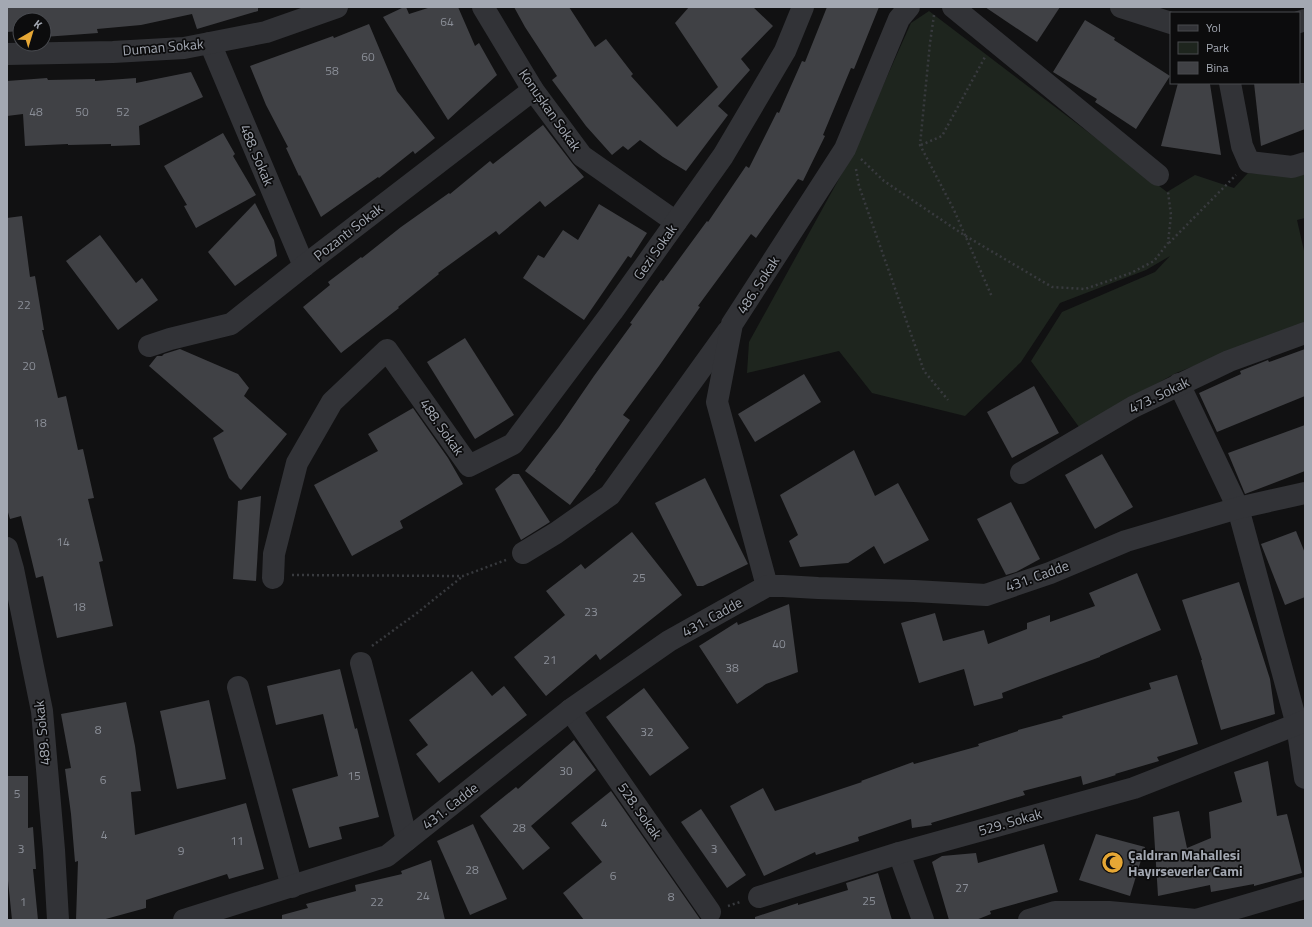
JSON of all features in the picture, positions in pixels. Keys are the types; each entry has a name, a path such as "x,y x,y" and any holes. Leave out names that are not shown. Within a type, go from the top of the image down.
{"street":[{"name":"Duman Sokak","path":"7,54 113,52 184,48 266,32 337,7"},
{"name":"Konuşkan Sokak","path":"483,7 533,90 582,156 676,222"},
{"name":"Gezi Sokak","path":"469,466 512,444 612,312 727,150 785,51 803,7"},
{"name":"486. Sokak","path":"767,586 717,402 732,324 845,149 899,19 909,7"},
{"path":"1121,7 1170,23"},
{"path":"944,11 994,41 1158,175"},
{"name":"488. Sokak","path":"210,43 304,266"},
{"path":"1230,84 1242,146 1249,162 1292,168 1305,163"},
{"name":"Pozantı Sokak","path":"150,346 170,339 231,324 533,90"},
{"path":"523,553 556,533 610,495 732,324"},
{"name":"473. Sokak","path":"1021,473 1133,407 1179,384 1229,361 1305,333"},
{"name":"488. Sokak","path":"273,578 274,554 297,463 332,402 387,350 469,466"},
{"path":"1179,384 1238,508 1301,723 1305,778"},
{"name":"431. Cadde","path":"184,920 387,856 570,710 669,641 767,586 986,595 1050,573 1126,541 1238,508 1305,493"},
{"name":"489. Sokak","path":"7,548 14,569 42,711 54,850 58,920"},
{"path":"361,663 408,840"},
{"path":"238,687 292,887"},
{"name":"528. Sokak","path":"570,710 710,912"},
{"name":"529. Sokak","path":"759,897 899,853 1134,788 1301,723"},
{"path":"899,853 923,920"},
{"path":"1029,920 1055,912 1109,912 1196,920 1305,888"}],"path":[{"path":"944,11 930,43 920,145 954,210 992,297"},
{"path":"920,145 942,136 994,41"},
{"path":"852,132 861,161 884,181 964,234 1052,287 1085,289 1131,273 1154,261 1168,243 1249,162"},
{"path":"856,163 859,186 924,371 948,400"},
{"path":"1158,175 1167,185 1171,215 1168,243"},
{"path":"361,663 364,652 417,613 463,576 523,553"},
{"path":"273,578 298,575 463,576"},
{"path":"710,912 759,897"}],"green space":[{"path":"929,11 1167,192 1195,175 1234,188 1248,173 1293,176 1305,173 1305,218 1297,220 1305,255 1305,323 1176,373 1079,427 1031,361 1062,312 1155,272 1170,256 1146,270 1060,303 1021,362 965,416 872,393 839,351 747,373 749,342 851,157 911,23"}],"building":[{"path":"7,7 258,7 258,11 197,29 192,14 141,25 97,29 98,33 52,36 52,12 12,12 12,32 7,32"},
{"path":"406,7 409,14 431,7 458,7 475,46 479,43 497,75 448,120 383,17"},
{"path":"514,7 569,7 595,47 606,39 633,74 631,76 677,127 718,87 675,23 689,7 753,7 773,26 741,59 750,70 718,106 728,115 686,171 663,157 640,140 628,150 623,146 612,155 586,126 552,80 557,76 525,27"},
{"path":"827,7 879,7 854,69 851,68 823,135 825,136 803,181 798,179 756,238 751,234 698,306 700,307 623,415 630,420 570,505 525,471 559,427 632,324 630,323 661,280 663,281 707,221 708,222 746,166 749,168 777,112 779,113 802,61 805,62"},
{"path":"985,7 1060,7 1037,42"},
{"path":"1085,20 1115,38 1114,40 1170,76 1136,129 1095,102 1097,99 1053,72"},
{"path":"369,24 397,91 435,138 415,154 413,151 379,178 378,177 321,217 300,175 299,176 286,148 288,147 266,105 250,66 333,36 334,38"},
{"path":"191,72 203,97 139,126 140,145 111,146 111,144 68,144 25,146 23,114 7,116 7,81 47,78 48,80 95,79 95,81 136,78 136,83"},
{"path":"1305,83 1305,129 1261,146 1254,84"},
{"path":"1178,84 1210,84 1221,155 1161,146"},
{"path":"543,125 584,177 545,207 540,201 499,235 496,231 438,273 439,274 398,307 399,308 341,353 303,307 330,285 328,282 361,257 362,258 401,227 449,193 450,194 490,161 493,164"},
{"path":"223,133 235,154 233,156 256,195 196,228 184,206 187,205 164,166"},
{"path":"255,203 274,240 277,256 235,286 208,252"},
{"path":"599,204 647,233 631,258 628,256 584,320 523,278 538,255 544,258 563,230 578,240"},
{"path":"22,216 30,277 35,276 44,330 42,330 58,398 66,396 78,450 83,449 94,498 88,499 103,561 99,562 113,626 57,638 43,576 36,578 21,516 10,519 7,509 7,218"},
{"path":"100,235 136,283 142,278 158,300 118,330 66,261"},
{"path":"465,338 514,415 475,439 427,362"},
{"path":"180,349 238,374 249,388 244,396 287,434 241,490 229,478 213,438 224,431 149,366 157,356 162,356"},
{"path":"1305,349 1305,396 1217,432 1199,393 1241,374 1240,371 1268,360 1269,362"},
{"path":"804,374 821,402 755,442 738,414"},
{"path":"1034,386 1059,433 1012,458 987,412"},
{"path":"413,408 448,458 463,484 400,521 403,528 352,556 314,485 378,451 368,434"},
{"path":"1305,425 1305,471 1245,494 1228,453"},
{"path":"854,450 875,496 898,483 929,540 884,564 874,546 848,563 800,567 789,541 798,535 780,495"},
{"path":"1102,454 1133,507 1095,529 1065,475"},
{"path":"513,474 519,474 550,522 521,540 495,489"},
{"path":"705,478 748,564 703,586 697,586 655,503"},
{"path":"261,496 256,581 233,579 238,501"},
{"path":"1011,502 1040,559 1016,572 1006,575 977,519"},
{"path":"1296,531 1305,553 1305,597 1285,605 1261,544"},
{"path":"632,532 682,595 600,660 596,654 546,696 514,657 565,615 546,591 581,564 585,569"},
{"path":"1137,573 1161,630 1100,657 1002,693 1003,698 974,706 964,669 919,683 901,623 935,613 943,641 984,630 988,644 1027,629 1027,623 1050,615 1050,622 1095,606 1089,593"},
{"path":"1239,582 1270,679 1275,714 1221,730 1202,660 1182,600"},
{"path":"789,604 798,672 766,684 737,704 699,646 737,622 738,625"},
{"path":"340,669 355,729 357,728 379,817 339,827 342,839 309,848 292,789 338,776 323,714 276,725 267,686"},
{"path":"472,671 492,696 504,686 527,715 439,783 416,754 428,745 409,720"},
{"path":"1177,675 1198,744 1157,757 1159,761 1083,785 1081,776 1023,791 1025,795 931,823 932,825 912,828 911,819 858,837 859,841 816,855 815,852 764,876 730,806 763,788 775,811 862,782 861,781 913,762 914,764 979,746 978,744 1018,730 1063,718 1062,716 1151,689 1149,683"},
{"path":"644,688 689,748 650,776 606,717"},
{"path":"209,700 226,779 177,789 160,711"},
{"path":"126,702 135,746 141,791 131,792 135,835 246,803 264,869 229,879 227,874 146,900 146,908 102,920 76,920 78,861 75,862 65,769 71,768 61,714"},
{"path":"574,740 596,770 531,826 550,848 523,870 480,816 516,787 518,789"},
{"path":"1268,761 1277,816 1287,814 1302,873 1254,886 1254,884 1211,892 1210,885 1158,896 1153,817 1179,811 1187,848 1211,838 1209,812 1242,802 1234,772"},
{"path":"7,776 28,776 28,828 33,827 36,869 33,869 38,920 12,920 7,871"},
{"path":"611,791 701,920 584,920 563,893 602,862 571,823"},
{"path":"701,809 746,875 727,888 681,822"},
{"path":"473,824 507,899 470,915 437,841"},
{"name":"Çaldıran Mahallesi Hayırseverler Cami","path":"1096,834 1145,847 1130,896 1079,880"},
{"path":"1044,844 1058,892 990,911 991,914 976,920 949,920 932,862 942,856 976,853 978,863"},
{"path":"431,860 445,920 282,920 282,915 308,908 306,904 356,891 355,885 402,874 401,871"},
{"path":"878,873 892,920 755,920 755,917 798,903 798,905 848,890 846,883"}],"place":[{"name":"Çaldıran Mahallesi Hayırseverler Cami","path":"1112,863"}]}
